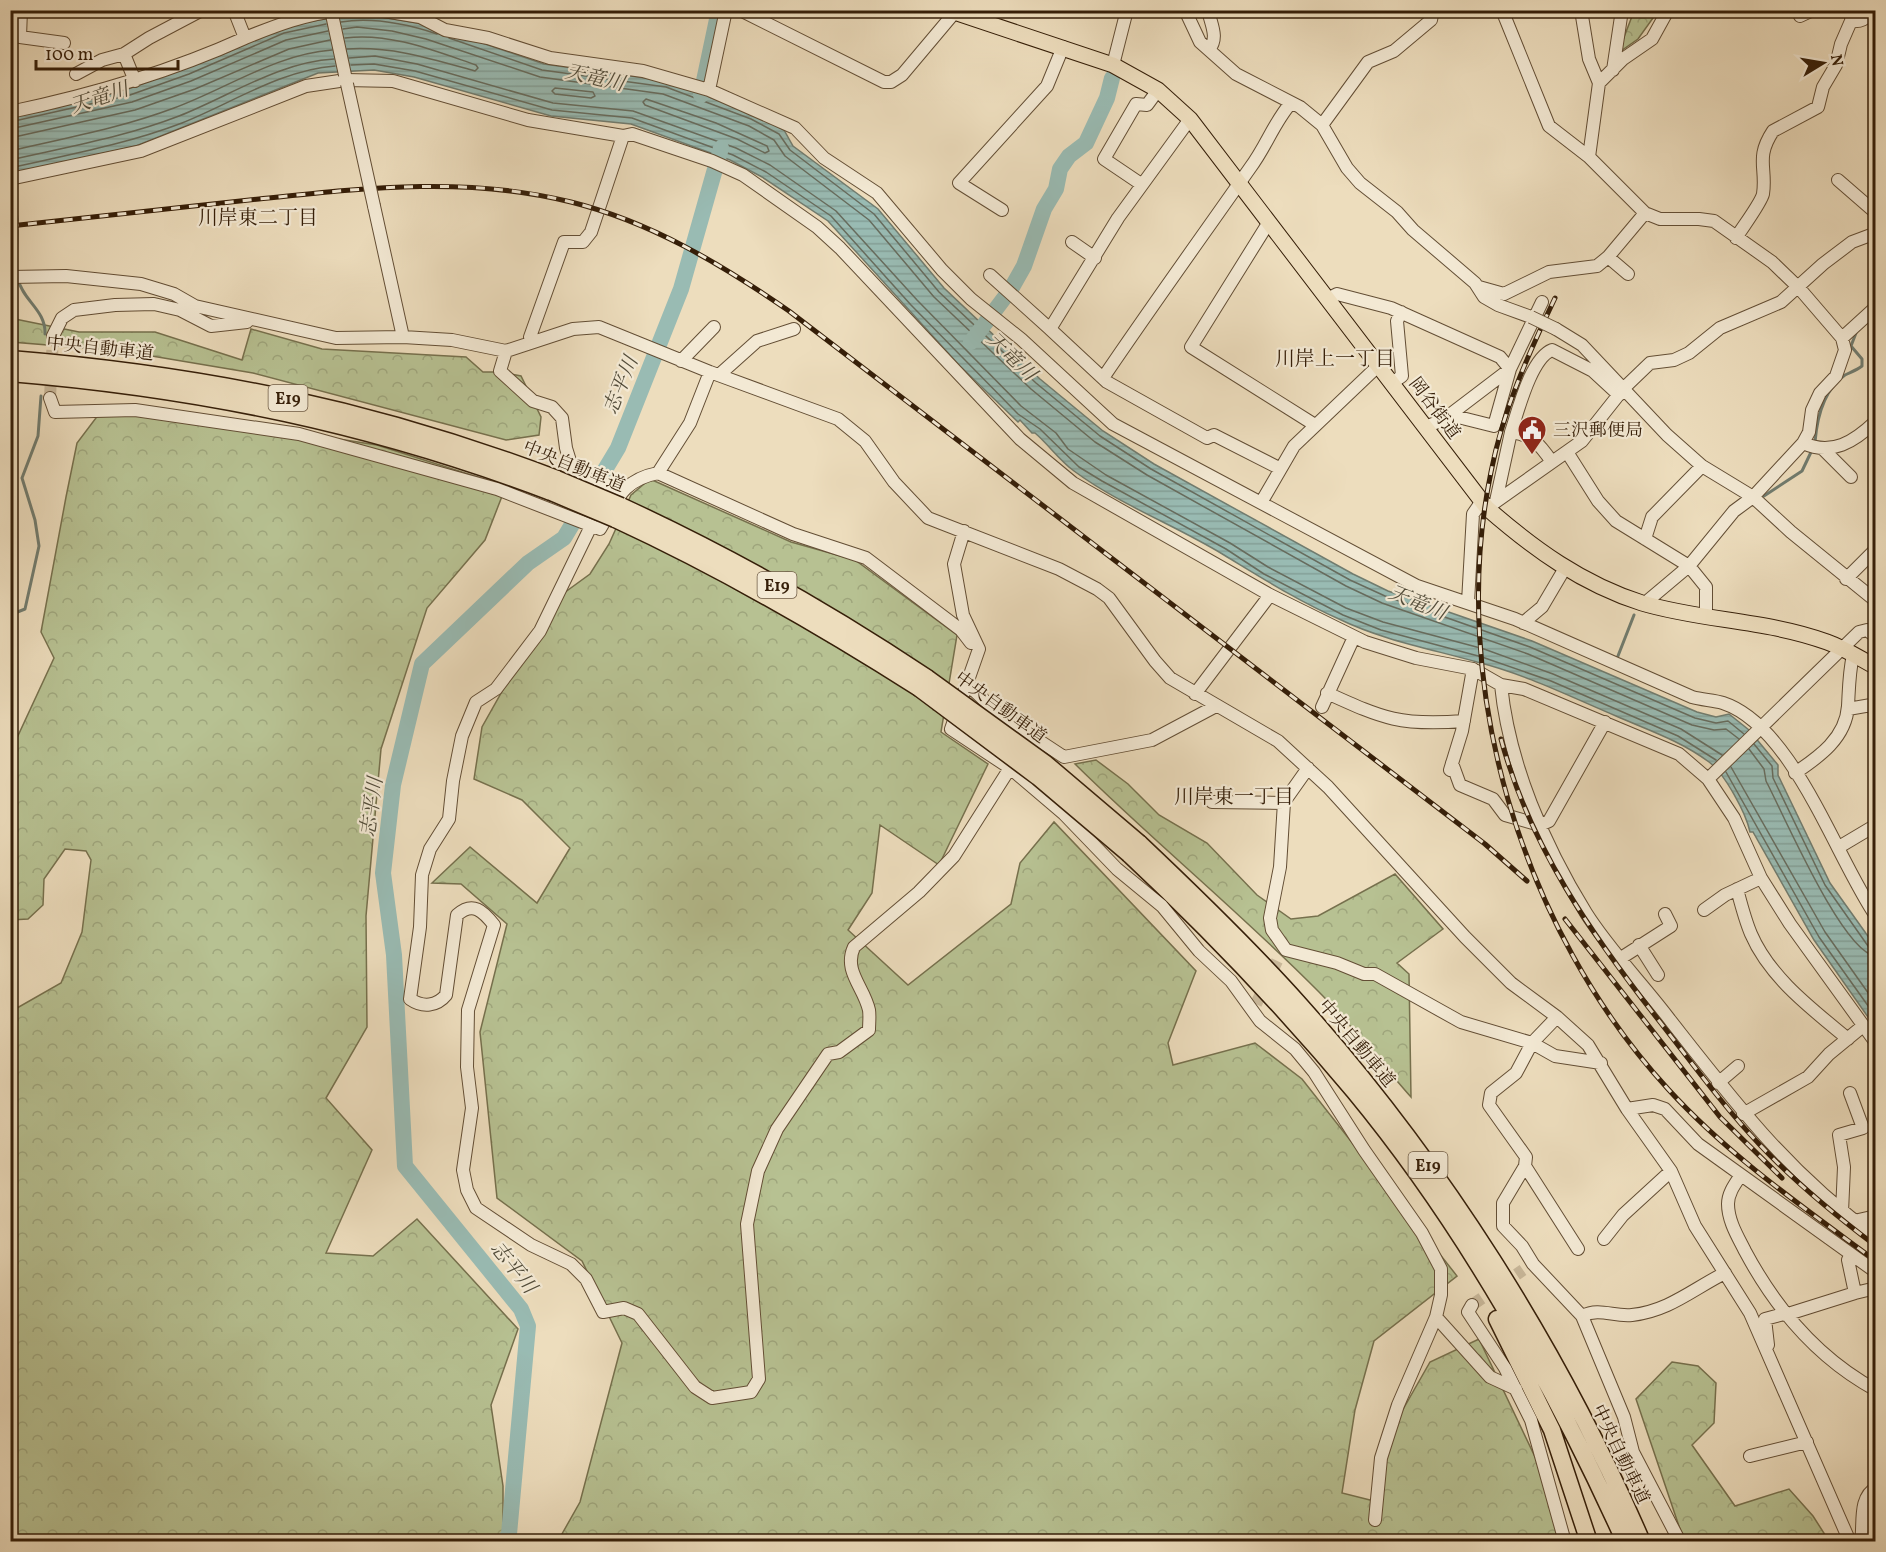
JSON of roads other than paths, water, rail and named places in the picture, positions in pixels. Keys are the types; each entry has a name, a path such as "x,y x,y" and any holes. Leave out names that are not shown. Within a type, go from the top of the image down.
{"highway":[{"name":"中央自動車道","path":"10,359 159,374 296,399 453,441 554,486"},
{"name":"中央自動車道","path":"10,373 157,388 272,408 427,448 619,505 741,581 923,683 1046,764 1134,849 1207,928 1298,1027 1388,1136 1484,1275 1560,1407 1625,1542"},
{"name":"中央自動車道","path":"1134,849 1219,920 1333,1043 1437,1179 1494,1265 1548,1355 1596,1446 1642,1542"},
{"path":"1219,920 1301,997 1372,1081 1437,1167 1532,1315 1654,1542"},
{"path":"1298,1027 1415,1187 1505,1332 1539,1400 1559,1448 1589,1542"}],"main road":[{"name":"岡谷街道","path":"951,11 1064,46 1113,64 1158,90 1190,119 1425,427 1488,503 1542,554 1596,585 1645,603 1706,617 1798,633 1847,651 1875,667"}],"street":[{"path":"21,10 20,37 64,43"},
{"path":"76,74 102,60 124,54 202,10"},
{"path":"234,10 245,38"},
{"path":"332,10 403,337"},
{"path":"10,112 135,81 192,62 245,38 313,13 340,10"},
{"path":"378,10 420,17 446,30 488,38 550,58 644,71 709,90 795,128 824,158 877,193 942,270 971,299 1021,339 1113,424 1262,501 1417,586 1523,623 1692,697 1722,702 1758,730 1795,773 1839,847 1875,916"},
{"path":"709,90 726,10"},
{"path":"740,10 884,82 891,82 902,75 951,11"},
{"path":"1113,64 1127,10"},
{"path":"1185,10 1200,42 1236,74 1291,103 1322,125 1347,168 1360,183 1397,212 1413,230 1478,287 1484,297 1498,305 1531,317 1582,345 1621,391 1702,466 1753,497 1846,579 1875,601"},
{"path":"1208,10 1215,35 1214,43 1209,50"},
{"path":"1322,125 1368,62 1394,51 1431,20 1433,10"},
{"path":"1502,10 1550,126 1589,157 1645,213 1660,219 1714,221 1772,262 1799,288 1842,338 1845,350 1836,375 1820,393 1812,410 1809,432 1803,443 1753,497 1734,511 1689,566 1645,603"},
{"path":"1581,10 1588,60 1599,83 1589,157"},
{"path":"1613,69 1622,10"},
{"path":"1599,83 1613,69 1652,39 1668,10"},
{"path":"1800,16 1814,10"},
{"path":"1737,238 1763,194 1762,154 1773,131 1818,107 1823,87 1836,65 1851,16 1860,22 1867,18 1870,10"},
{"path":"1002,210 959,183 1047,86 1064,46"},
{"path":"124,54 135,81"},
{"path":"10,179 141,151 306,86 346,80 393,81 528,120 623,135 632,134 717,163 743,175 780,200 840,248 955,372 1044,462 1073,483 1270,595 1354,637 1416,658 1473,669 1501,685 1524,688 1679,754 1711,776 1734,818 1761,878 1790,924 1875,1043"},
{"path":"1141,184 1104,159 1136,104 1147,105 1158,90"},
{"path":"1103,378 1260,156 1282,114 1291,103"},
{"path":"1050,329 1141,184 1190,119"},
{"path":"532,342 530,337 564,242 583,242 591,232 623,135"},
{"path":"1838,180 1875,213"},
{"path":"1478,287 1504,294 1549,272 1597,266 1608,257 1645,213"},
{"path":"1269,222 1191,347 1315,425"},
{"path":"1468,602 1473,514 1582,441 1621,391 1650,363 1674,360 1689,353 1720,327 1781,302 1823,264 1852,242 1875,233"},
{"path":"1072,242 1095,258"},
{"path":"1608,257 1628,274"},
{"path":"990,275 1103,378 1207,438 1214,435 1280,468"},
{"path":"10,277 66,276 141,284 174,294 195,306 254,322 336,338 403,337 452,340 506,351 573,329 599,327 714,374 838,418 865,441 894,482 928,518 1059,569 1097,589 1109,598 1170,678 1278,741 1308,768 1511,983 1557,1017 1588,1045 1628,1109 1671,1171 1695,1226 1750,1313 1850,1542"},
{"path":"1327,299 1337,294 1401,312 1500,357 1510,369"},
{"path":"1450,415 1494,426 1510,369 1542,302"},
{"path":"53,336 62,318 74,310 115,305 154,304 180,310 211,326 254,322"},
{"path":"1842,338 1875,307"},
{"path":"1392,383 1402,376 1397,321 1401,312"},
{"path":"681,361 714,327"},
{"path":"658,473 690,423 714,374 757,341 794,329"},
{"path":"1488,503 1532,373 1547,352 1552,350 1593,371 1621,391"},
{"path":"506,351 500,371 533,401 552,407 562,418 566,447 574,474 619,505"},
{"path":"1262,501 1294,446 1378,366"},
{"path":"1425,427 1450,415 1510,369"},
{"path":"50,398 55,412 135,410 299,434 497,489 600,529 642,476 658,473 794,534 866,558 961,630 972,644 977,659"},
{"path":"1803,443 1817,450 1858,439 1875,421"},
{"path":"1511,432 1524,434 1538,441 1552,462"},
{"path":"1822,448 1851,477"},
{"path":"1567,452 1598,501 1616,520 1689,566 1706,587 1706,617"},
{"path":"1645,539 1652,517 1702,466"},
{"path":"558,511 574,474"},
{"path":"591,526 540,631 496,689 476,702 462,736 453,781 449,819 430,849 422,875 420,927 410,999 427,1005 441,1002 447,995 457,915 464,909 474,907 485,913 494,925 468,1010 467,1067 472,1108 463,1170 467,1190 477,1208 531,1245 571,1264 586,1279 603,1312 624,1308 638,1314 695,1387 712,1398 752,1392 759,1379 747,1224 753,1190 777,1129 828,1054 838,1052 869,1030 869,1011 852,972 850,957 854,946 919,892 954,856 1010,768"},
{"path":"964,531 954,564 963,615 979,649 951,729 1010,768 1064,814 1118,869 1162,906 1198,951 1231,981 1253,1007 1260,1021 1295,1049 1314,1072 1364,1150 1422,1233 1441,1269 1443,1281 1436,1317 1402,1396 1381,1458 1375,1520"},
{"path":"1846,579 1875,549"},
{"path":"1523,623 1542,607 1565,568"},
{"path":"1195,694 1270,595"},
{"path":"1711,776 1758,730 1847,651 1859,632 1867,630 1875,637"},
{"path":"1322,707 1354,637"},
{"path":"1795,773 1824,754 1834,741 1848,709 1847,651"},
{"path":"1473,669 1464,721 1451,766 1460,785 1493,799 1505,815 1540,825 1549,821 1605,722"},
{"path":"967,684 1000,715 1064,757 1152,740 1216,706"},
{"path":"1501,685 1512,741 1540,825 1587,914 1743,1114 1799,1174 1842,1212 1875,1237"},
{"path":"1327,693 1380,718 1422,724 1464,721"},
{"path":"1848,709 1871,705 1875,713"},
{"path":"1308,768 1284,803 1280,867 1270,918 1272,930 1282,953 1337,963 1364,974 1376,974 1461,1022 1532,1043 1555,1056 1601,1063"},
{"path":"1212,802 1284,803"},
{"path":"1839,847 1875,825"},
{"path":"1704,910 1737,889 1761,878"},
{"path":"1737,889 1751,935 1778,975 1797,996 1848,1039"},
{"path":"1621,958 1671,926 1665,914"},
{"path":"1639,945 1658,975"},
{"path":"1557,1017 1532,1043 1516,1073 1491,1094 1489,1105 1526,1157 1525,1166 1503,1203 1503,1226 1522,1246 1528,1267 1582,1316 1624,1417 1633,1452 1680,1542"},
{"path":"1743,1114 1808,1077 1863,1026"},
{"path":"1718,1083 1738,1066"},
{"path":"1842,1212 1844,1167 1839,1135 1863,1128 1850,1093"},
{"path":"1628,1109 1653,1105 1665,1109 1698,1144 1875,1272"},
{"path":"1525,1166 1578,1249"},
{"path":"1604,1239 1623,1215 1671,1171"},
{"path":"1741,1175 1731,1189 1728,1203 1730,1218 1762,1283 1795,1328 1837,1365 1875,1390"},
{"path":"1854,1221 1875,1216"},
{"path":"1851,1254 1848,1260 1855,1293"},
{"path":"1582,1316 1602,1310 1630,1315 1666,1307 1725,1274"},
{"path":"1765,1319 1875,1288"},
{"path":"1736,1291 1744,1294 1765,1319 1767,1351"},
{"path":"1472,1305 1468,1312 1516,1389 1541,1450 1564,1542"},
{"path":"1436,1317 1490,1377 1516,1389"},
{"path":"1750,1456 1807,1442"},
{"path":"1861,1542 1863,1509 1870,1490 1875,1488"}],"water":[{"name":"天竜川","path":"357,13 429,25 544,64 667,81 754,114 784,130 793,146 878,209 944,288 1040,379 1103,431 1154,464 1388,591 1532,641 1697,712 1716,717 1729,714 1749,730 1778,765 1778,775 1830,883 1875,946 1875,1027 1814,940 1753,832 1750,832 1734,794 1722,775 1709,762 1664,736 1530,679 1389,638 1339,619 1295,597 1205,544 1092,483 1069,467 1020,420 1018,422 960,366 828,221 762,177 730,160 631,124 551,116 414,77 374,70 318,73 136,146 11,174 10,116 128,89 186,68 281,27"}],"waterway":[{"path":"701,95 719,10"},
{"name":"天竜川","path":"971,342 1011,289 1024,266 1044,209 1056,189 1060,169 1069,156 1086,143 1107,98 1112,78"},
{"name":"志平川","path":"504,1542 509,1534 528,1326 521,1309 405,1166 394,955 383,873 393,785 422,664 528,563 564,538 618,448 681,289 721,148"},
{"path":"14,181 17,221"},
{"path":"16,273 17,230"},
{"path":"18,279 24,294 42,318 45,334"},
{"path":"1815,442 1817,424 1826,396 1837,381 1862,366 1862,359 1851,346 1856,333"},
{"path":"10,615 25,609 39,546 35,520 22,478 38,436 41,396"},
{"path":"1764,496 1802,471 1813,448"},
{"path":"1616,661 1634,615"}],"tunnel":[{"path":"50,398 53,336"},
{"path":"1256,1004 1279,957"},
{"path":"1472,1305 1523,1270"}],"railway":[{"path":"10,226 337,191 454,187 493,189 571,202 601,210 657,233 711,261 789,311 1485,844 1527,881"},
{"path":"1555,298 1526,362 1502,427 1491,472 1480,553 1480,635 1489,718 1508,800 1536,880 1573,955 1617,1026 1668,1089 1716,1137 1794,1201 1876,1261"},
{"path":"1501,739 1513,779 1546,853 1587,923 1635,989 1721,1100 1760,1145 1816,1198 1876,1246"},
{"path":"1565,919 1720,1117 1782,1178"}],"place":[{"name":"三沢郵便局","path":"1532,456"}],"district":[{"name":"川岸東二丁目","path":"258,217"},
{"name":"川岸上一丁目","path":"1335,358"},
{"name":"川岸東一丁目","path":"1234,796"}]}
